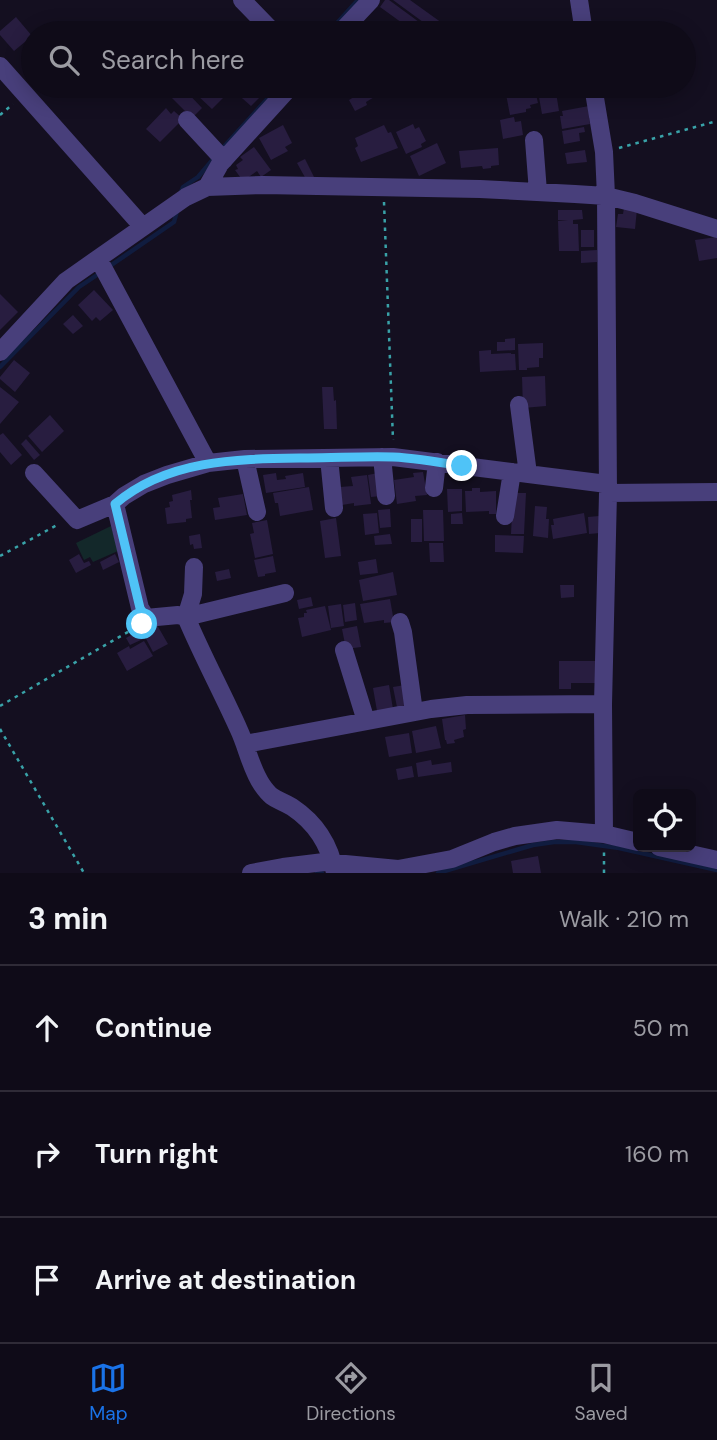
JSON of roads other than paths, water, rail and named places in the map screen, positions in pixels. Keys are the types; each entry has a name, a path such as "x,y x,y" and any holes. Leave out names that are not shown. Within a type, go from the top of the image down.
{"street":[{"path":"242,0 262,21"},
{"path":"351,21 371,0"},
{"path":"579,0 582,21"},
{"path":"0,66 21,90"},
{"path":"28,98 143,227"},
{"path":"207,187 224,160 280,98"},
{"path":"595,98 604,152 606,197 608,488 603,704 604,834"},
{"path":"187,120 224,160"},
{"path":"534,140 538,192"},
{"path":"0,352 66,281 186,197 207,187 383,186 606,197 635,203 717,229"},
{"path":"99,260 208,463"},
{"path":"505,516 520,473 519,405"},
{"path":"34,473 77,520 115,504 144,484 167,475 208,463 246,459 388,457 520,473 608,488 717,492"},
{"path":"386,496 388,457"},
{"path":"329,458 334,508"},
{"path":"246,459 257,512"},
{"path":"435,488 438,462"},
{"path":"115,504 140,608 146,618 178,615 187,617 285,593"},
{"path":"194,567 193,594 187,617 260,783 273,799 290,806 308,819 322,835 334,868"},
{"path":"400,622 414,712"},
{"path":"344,650 366,721"},
{"path":"245,744 414,712 467,705 603,704"},
{"path":"251,873 309,863 334,868 398,869 452,859 515,836 557,830 604,834 633,841"},
{"path":"681,852 717,860"}],"waterway":[{"path":"339,21 358,0"},
{"path":"221,150 268,98"},
{"path":"181,192 215,157"},
{"path":"107,268 174,222 177,211"},
{"path":"0,367 79,287 100,273"},
{"path":"438,873 533,845 554,842 619,848 717,870"},
{"path":"317,873 322,873"}]}
